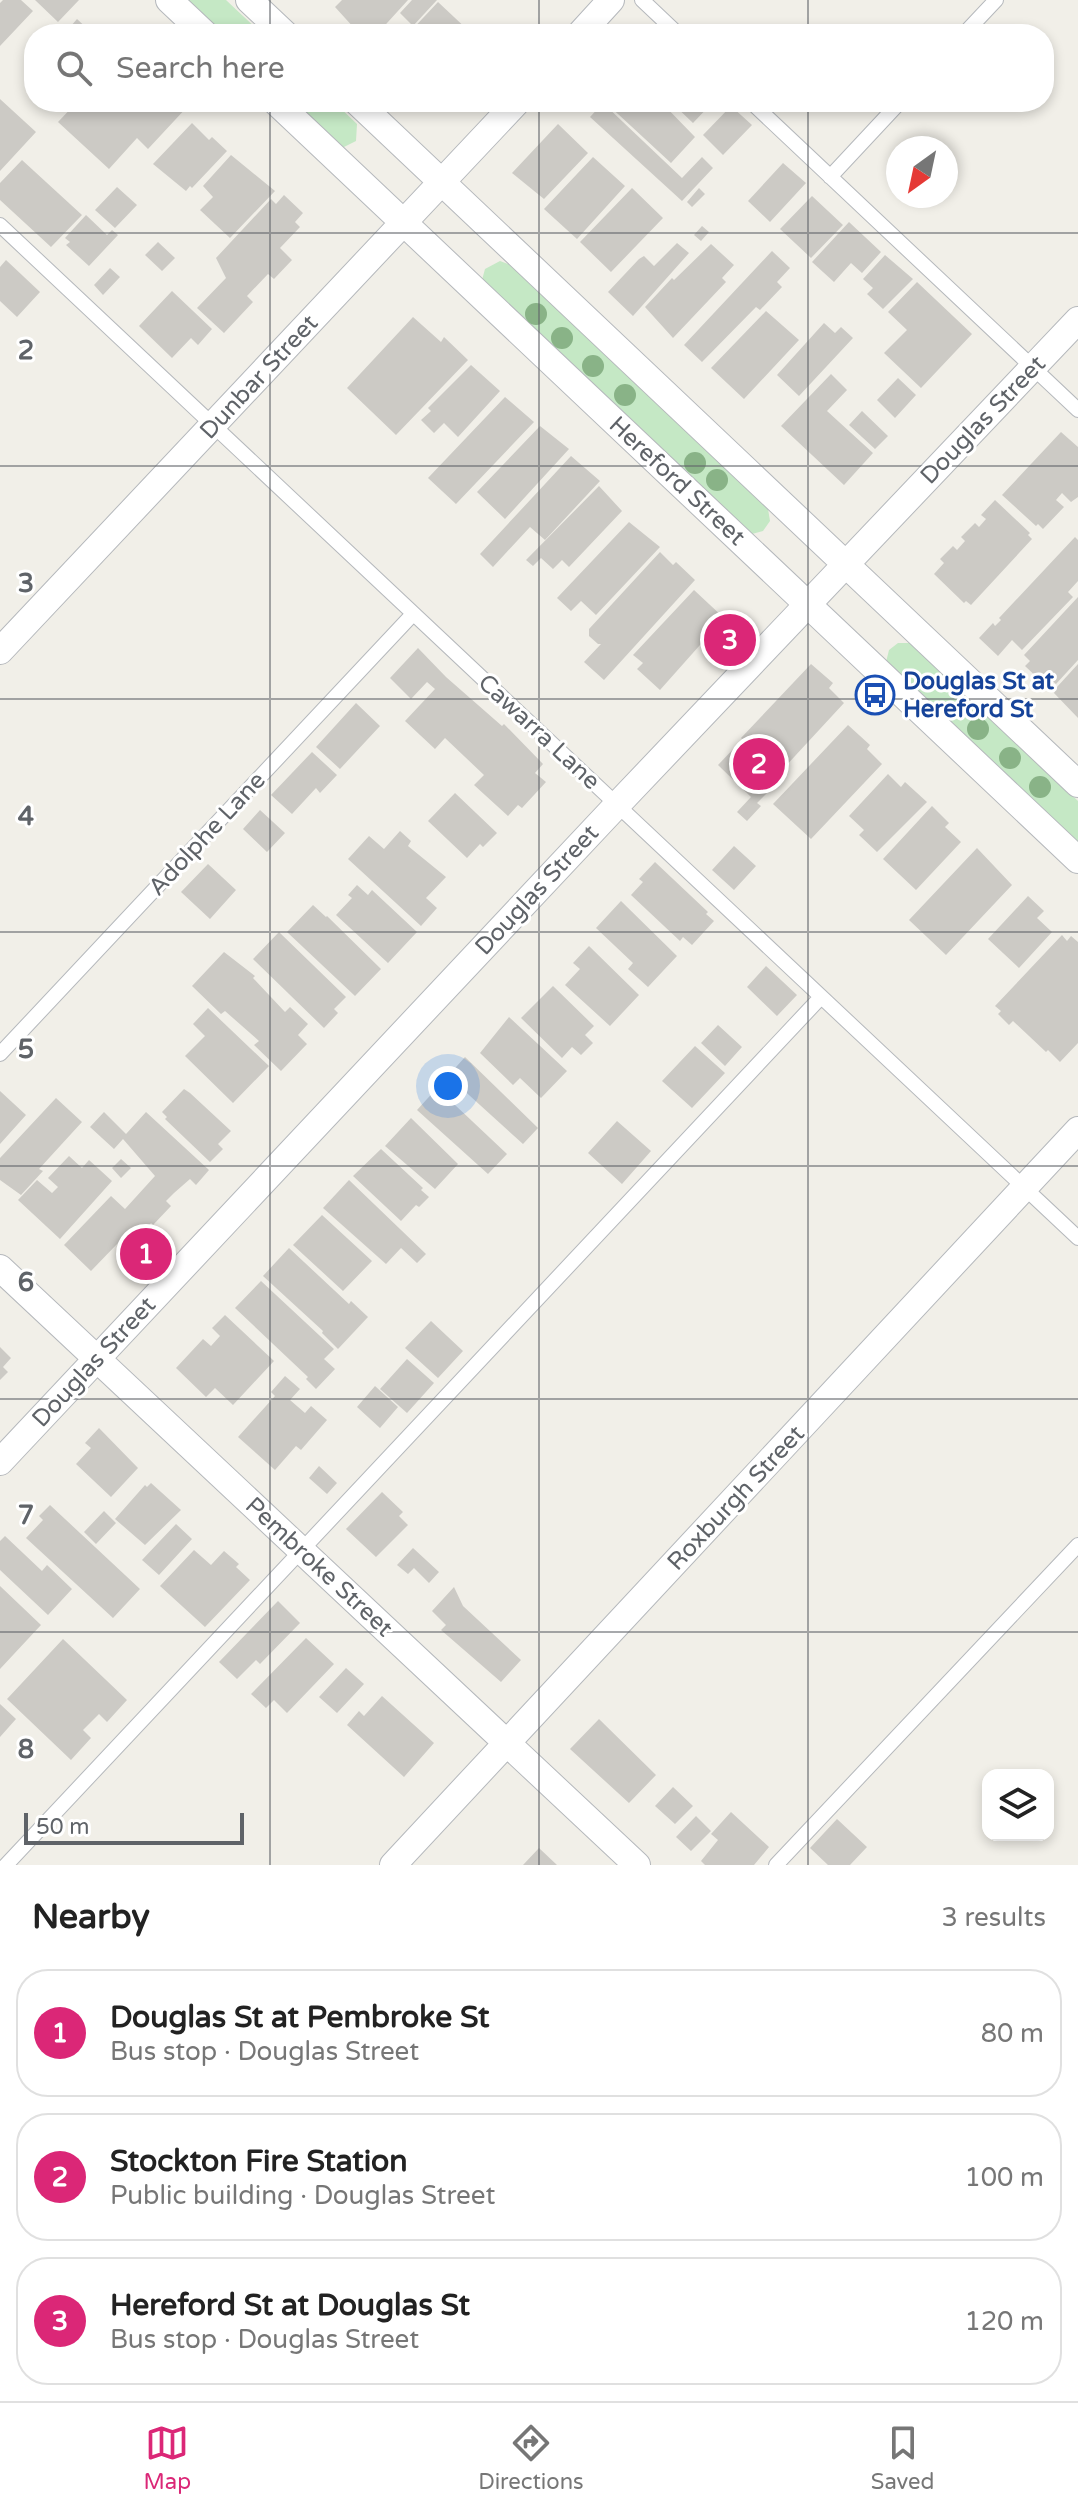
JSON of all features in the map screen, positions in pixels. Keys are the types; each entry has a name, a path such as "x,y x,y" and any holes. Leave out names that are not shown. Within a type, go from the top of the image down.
{"street":[{"path":"169,0 194,24"},
{"path":"249,0 274,24"},
{"path":"589,24 611,0"},
{"name":"Hereford Street","path":"287,112 1078,860"},
{"path":"368,112 1078,784"},
{"name":"Dunbar Street","path":"0,651 508,112"},
{"name":"Douglas Street","path":"0,1462 1078,320"},
{"name":"Roxburgh Street","path":"393,1865 1078,1130"},
{"name":"Pembroke Street","path":"0,1268 637,1865"}],"lane":[{"path":"642,0 667,24"},
{"path":"973,24 996,0"},
{"path":"762,112 1078,410"},
{"path":"830,177 891,112"},
{"name":"Cawarra Lane","path":"2,232 1078,1238"},
{"name":"Adolphe Lane","path":"0,1054 413,614"},
{"path":"6,1865 821,997"},
{"path":"776,1865 1078,1545"}],"green space":[{"path":"177,0 226,0 251,24 202,24"},
{"path":"297,112 344,112 357,124 356,141 340,149"},
{"path":"500,261 511,265 768,509 770,521 763,531 752,534 482,280 485,269"},
{"path":"898,643 910,643 915,647 1078,801 1078,847 886,662 889,650"}],"building":[{"path":"3,0 21,0 33,11 0,46 0,3"},
{"path":"35,0 79,0 58,22"},
{"path":"342,0 408,0 386,24 351,24 335,7"},
{"path":"412,0 437,0 415,24 400,13"},
{"path":"438,2 461,24 417,24"},
{"path":"0,99 36,132 0,171"},
{"path":"68,112 182,112 148,149 137,138 109,169 58,122"},
{"path":"595,112 612,112 682,178 702,157 713,168 682,201 590,117"},
{"path":"616,112 671,112 695,137 671,163"},
{"path":"681,112 703,112 693,123"},
{"path":"725,112 738,112 752,125 723,155 703,135"},
{"path":"192,123 209,140 212,137 227,151 186,191 153,164"},
{"path":"558,124 588,153 544,199 512,173"},
{"path":"231,155 275,191 230,238 200,210 213,197 203,186"},
{"path":"593,157 625,186 577,239 544,209"},
{"path":"22,160 82,215 51,247 0,200 0,183"},
{"path":"783,163 806,183 770,222 748,201"},
{"path":"117,187 137,205 115,228 95,210"},
{"path":"632,188 663,218 611,272 580,242"},
{"path":"699,188 705,194 692,207 687,202"},
{"path":"284,195 303,213 295,222 300,227 280,248 292,260 274,279 268,274 247,296 253,302 224,333 197,308 226,278 216,258 271,199 276,204"},
{"path":"812,196 843,225 811,258 780,229"},
{"path":"86,215 107,235 112,230 118,235 89,266 66,245 70,242 65,238"},
{"path":"849,222 881,252 862,273 851,263 834,282 812,262"},
{"path":"702,226 709,232 701,241 694,235"},
{"path":"158,242 175,258 162,271 145,255"},
{"path":"677,243 689,253 633,316 608,292 639,259 644,256 654,266"},
{"path":"711,244 734,265 722,278 726,282 673,338 645,307"},
{"path":"772,251 790,268 777,282 782,287 760,310 756,307 702,362 684,345"},
{"path":"885,255 913,279 883,309 867,294 873,288 863,279"},
{"path":"6,260 40,292 17,317 0,301 0,267"},
{"path":"110,268 120,277 103,295 94,285"},
{"path":"917,282 972,334 921,388 884,353 907,330 888,312"},
{"path":"172,291 212,329 198,345 191,338 172,358 139,326"},
{"path":"766,311 799,340 744,399 711,368"},
{"path":"413,317 441,342 444,337 468,360 396,435 347,388"},
{"path":"824,323 835,333 841,327 853,338 799,396 777,375"},
{"path":"471,365 500,391 458,437 444,423 434,433 421,420 431,411 428,408"},
{"path":"831,374 847,390 827,411 873,453 844,485 781,426"},
{"path":"898,378 916,395 895,418 877,400"},
{"path":"505,397 534,422 456,504 428,478"},
{"path":"862,411 888,436 875,449 849,425"},
{"path":"540,426 569,449 505,519 477,492"},
{"path":"1061,432 1078,447 1078,497 1071,502 1062,493 1056,500 1064,507 1043,529 1002,495"},
{"path":"571,456 600,481 545,540 530,527 493,567 480,554"},
{"path":"599,486 622,511 569,567 562,560 553,569 541,558 533,566 526,560"},
{"path":"995,500 1030,533 1028,535 1032,539 971,605 966,601 964,603 934,574 944,563 940,559 953,546 957,550 965,541 961,537 975,523 979,527 986,519 981,515"},
{"path":"629,522 660,547 596,615 581,601 571,611 557,598"},
{"path":"1075,537 1078,540 1078,581 1068,592 1073,597 1022,650 1012,640 998,656 979,638 993,623 995,626 1001,620 999,618"},
{"path":"660,552 695,580 604,680 584,662 601,644 589,636 589,629"},
{"path":"694,590 724,618 660,690 637,669 643,663 633,655"},
{"path":"1078,597 1078,660 1056,684 1049,678 1044,684 1025,666 1030,661 1024,655"},
{"path":"418,648 446,677 502,726 504,724 543,764 535,773 546,782 522,808 518,805 508,816 474,785 484,775 445,738 435,749 405,721 435,689 427,682 411,699 390,678"},
{"path":"811,664 833,683 829,688 844,703 783,769 780,766 772,774 779,781 757,803 761,806 747,821 737,812 751,797 718,765 739,743 754,757 758,754 741,738"},
{"path":"1078,664 1078,718 1054,693"},
{"path":"356,703 380,726 340,769 316,747"},
{"path":"848,725 870,745 867,749 882,764 811,839 773,804"},
{"path":"312,752 337,775 320,793 316,788 292,814 271,795"},
{"path":"888,774 901,787 905,782 927,802 877,852 859,835 864,830 849,816"},
{"path":"455,793 497,833 483,847 480,844 467,858 428,821"},
{"path":"932,806 949,823 945,827 961,842 916,890 883,859"},
{"path":"260,810 285,833 267,852 243,829"},
{"path":"400,831 411,841 408,846 446,877 426,898 437,908 421,926 348,859 369,836 384,849"},
{"path":"734,846 756,866 734,890 712,870"},
{"path":"977,848 1012,885 946,955 909,920"},
{"path":"655,862 714,921 692,945 683,937 680,941 631,895 643,882 639,879"},
{"path":"208,864 236,890 210,919 181,892"},
{"path":"357,885 368,895 372,890 417,932 388,963 336,915 352,898 348,895"},
{"path":"1028,896 1044,911 1037,918 1052,932 1019,968 988,939"},
{"path":"621,901 677,956 648,987 628,969 633,963 596,928"},
{"path":"313,905 381,969 355,996 287,932"},
{"path":"279,932 346,997 334,1009 338,1013 324,1028 253,959"},
{"path":"1062,935 1067,941 1071,936 1078,942 1078,1043 1060,1062 1013,1021 1009,1025 995,1006"},
{"path":"589,946 639,995 610,1026 565,985 580,969 573,963"},
{"path":"224,952 255,976 253,978 285,1012 290,1007 308,1024 298,1035 307,1044 281,1071 254,1045 259,1041 225,1011 221,1014 192,986"},
{"path":"766,966 797,995 777,1016 747,987"},
{"path":"553,986 594,1026 585,1035 593,1043 581,1055 572,1047 562,1058 521,1018"},
{"path":"208,1008 269,1066 233,1103 185,1056 205,1036 193,1024"},
{"path":"509,1017 567,1071 541,1098 520,1078 513,1085 480,1053"},
{"path":"718,1025 742,1047 725,1066 701,1043"},
{"path":"695,1046 725,1073 692,1108 662,1081"},
{"path":"465,1057 538,1128 523,1144 448,1076"},
{"path":"437,1088 507,1154 488,1174 417,1110"},
{"path":"184,1089 231,1131 218,1144 223,1149 210,1162 165,1119 167,1117 162,1112"},
{"path":"0,1091 26,1115 0,1144"},
{"path":"56,1098 82,1122 39,1169 43,1171 21,1195 0,1180 0,1158"},
{"path":"104,1112 126,1134 146,1112 209,1170 196,1185 190,1179 166,1201 171,1206 153,1225 151,1223 146,1229 148,1231 128,1252 118,1243 91,1271 64,1245 111,1196 125,1209 155,1176 123,1139 114,1149 90,1127"},
{"path":"411,1118 458,1164 435,1189 385,1146"},
{"path":"617,1121 651,1151 622,1184 588,1153"},
{"path":"381,1149 429,1197 401,1221 353,1176"},
{"path":"69,1156 82,1168 89,1160 112,1181 60,1239 18,1200 37,1180 52,1193 58,1187 48,1178"},
{"path":"121,1159 131,1168 121,1178 112,1168"},
{"path":"349,1180 426,1254 417,1263 401,1248 386,1264 323,1208"},
{"path":"322,1215 372,1261 343,1291 293,1245"},
{"path":"289,1248 349,1304 351,1301 368,1317 338,1349 323,1331 263,1276"},
{"path":"261,1281 334,1349 324,1359 335,1369 316,1389 306,1379 308,1377 235,1308"},
{"path":"225,1315 274,1361 233,1405 215,1388 206,1397 176,1368 203,1339 211,1346 220,1336 212,1328"},
{"path":"431,1321 463,1351 438,1378 405,1348"},
{"path":"0,1347 11,1358 3,1367 8,1372 0,1380"},
{"path":"407,1359 434,1383 407,1413 380,1389"},
{"path":"285,1376 300,1389 290,1400 305,1413 311,1406 327,1420 301,1450 296,1446 275,1470 238,1437 275,1396 271,1392"},
{"path":"375,1386 398,1407 380,1428 357,1407"},
{"path":"99,1428 138,1468 111,1497 76,1464 91,1448 85,1443"},
{"path":"319,1466 337,1483 327,1494 309,1478"},
{"path":"151,1483 181,1510 145,1545 115,1519 145,1485 147,1487"},
{"path":"382,1492 403,1512 399,1516 408,1525 376,1557 346,1529"},
{"path":"50,1505 140,1589 113,1618 26,1538 43,1520 39,1516"},
{"path":"104,1511 116,1523 96,1544 84,1532"},
{"path":"176,1524 192,1539 159,1575 142,1560"},
{"path":"5,1536 42,1571 47,1565 72,1589 48,1615 0,1570 0,1541"},
{"path":"413,1548 439,1572 429,1583 414,1568 408,1574 397,1565"},
{"path":"194,1550 211,1565 224,1551 239,1564 236,1567 250,1580 205,1627 160,1586"},
{"path":"0,1586 41,1625 0,1669"},
{"path":"454,1587 463,1606 521,1660 501,1682 441,1630 446,1625 432,1611"},
{"path":"278,1601 300,1623 260,1664 256,1660 237,1679 219,1662"},
{"path":"306,1638 334,1664 287,1713 274,1700 266,1708 251,1694"},
{"path":"63,1639 127,1700 107,1722 99,1714 83,1730 91,1738 71,1760 7,1699"},
{"path":"346,1668 364,1684 337,1713 319,1697"},
{"path":"382,1696 434,1743 404,1777 347,1725 359,1711 364,1716"},
{"path":"0,1704 16,1719 0,1737"},
{"path":"599,1719 656,1775 629,1803 570,1749"},
{"path":"673,1787 693,1806 675,1824 655,1806"},
{"path":"731,1812 769,1847 754,1865 705,1865 701,1861 718,1840 711,1834"},
{"path":"696,1816 711,1831 691,1851 676,1837"},
{"path":"837,1819 867,1847 850,1865 828,1865 810,1848"},
{"path":"539,1848 557,1865 523,1865"}],"place":[{"name":"Hereford St at Douglas St","path":"730,640"},
{"name":"Douglas St at Hereford St","path":"875,695"},
{"name":"Stockton Fire Station","path":"759,764"},
{"name":"Douglas St at Pembroke St","path":"146,1254"}]}
